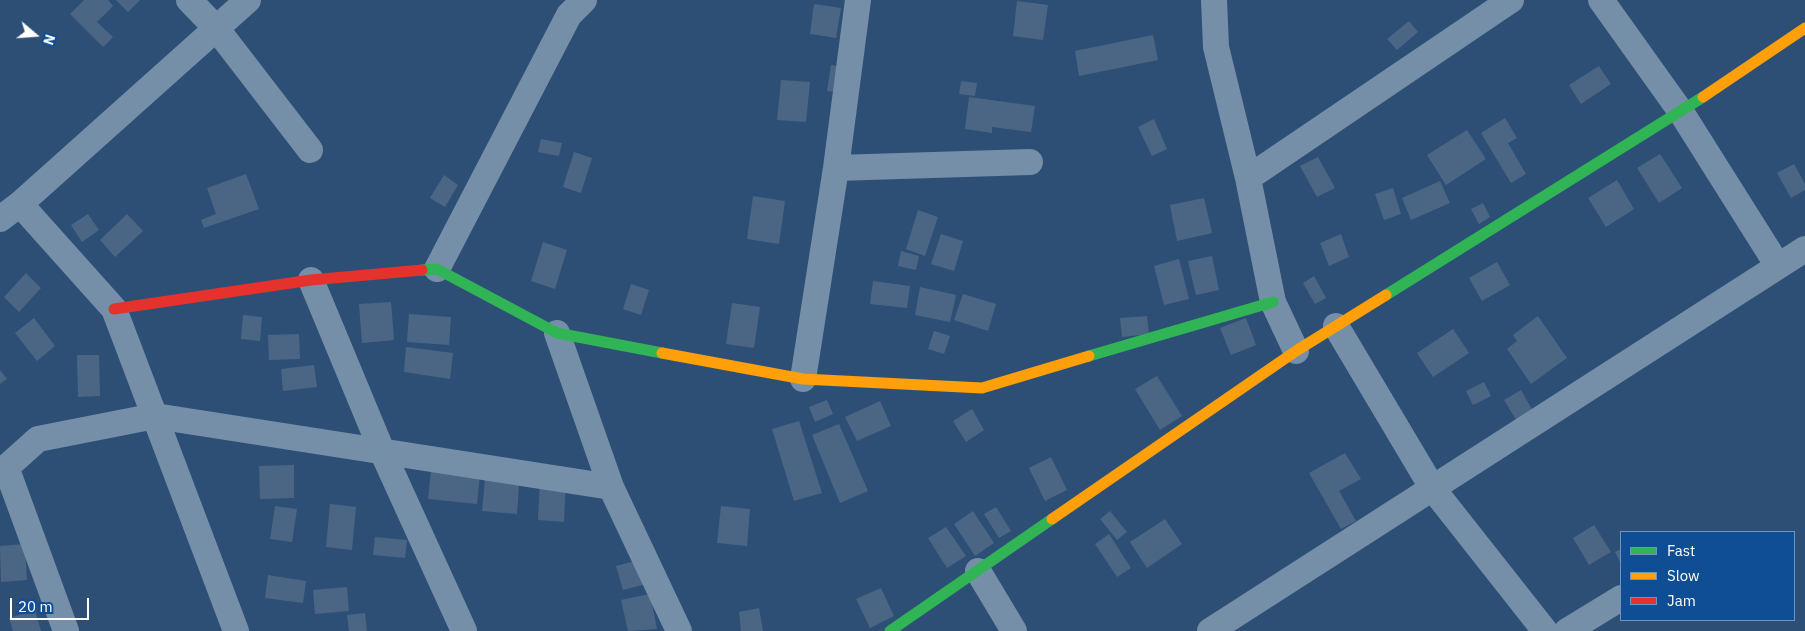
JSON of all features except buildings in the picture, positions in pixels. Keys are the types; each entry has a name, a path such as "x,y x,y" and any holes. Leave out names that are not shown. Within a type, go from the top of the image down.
{"street":[{"path":"188,0 216,28 310,150"},
{"path":"236,631 114,309 10,211 248,0"},
{"path":"437,269 569,15 584,0"},
{"path":"803,379 836,168 858,0"},
{"path":"1214,0 1216,47 1248,178 1273,302 1296,352"},
{"path":"1248,178 1511,0"},
{"path":"1601,0 1681,112 1778,266"},
{"path":"890,631 1296,352 1681,112 1805,28"},
{"path":"836,168 1030,162"},
{"path":"1210,631 1805,249"},
{"path":"114,309 311,280 437,269 557,333 803,379 982,388 1273,302"},
{"path":"311,280 382,451 464,631"},
{"path":"1336,326 1433,489 1545,631"},
{"path":"557,333 611,487 678,631"},
{"path":"66,631 3,470 38,439 155,416 611,487"},
{"path":"978,571 1014,631"},
{"path":"1567,631 1620,599"}],"traffic: fast":[{"path":"1386,295 1703,97"},
{"path":"422,270 437,269 557,333 662,353"},
{"path":"1089,356 1273,302"},
{"path":"890,631 1052,519"}],"traffic: slow":[{"path":"1703,97 1805,28"},
{"path":"1052,519 1296,351 1386,295"},
{"path":"662,353 803,379 982,388 1089,356"}],"traffic: jam":[{"path":"114,309 311,280 422,270"}]}
